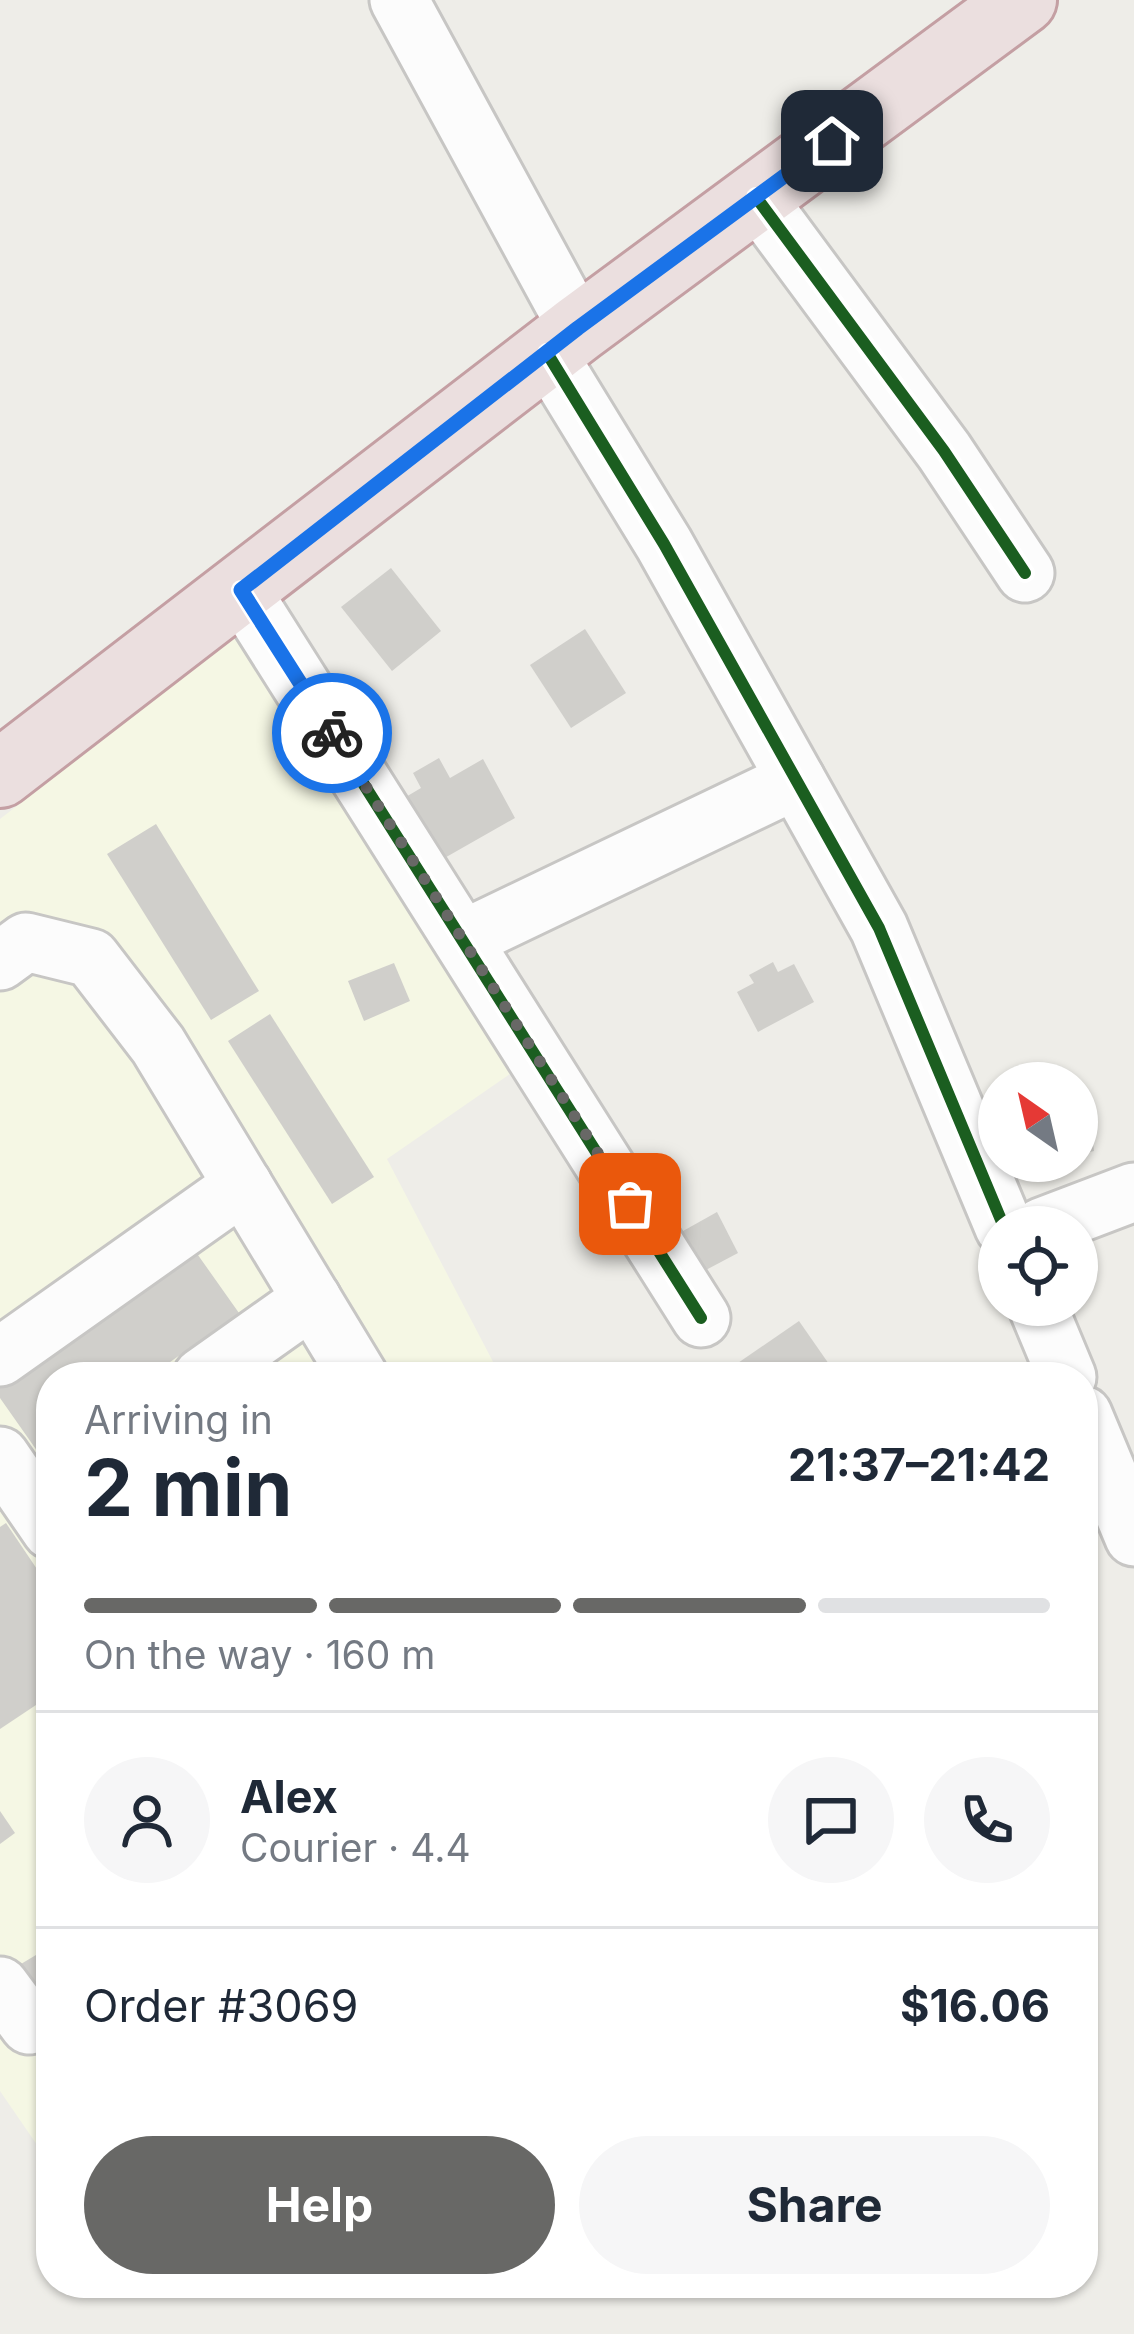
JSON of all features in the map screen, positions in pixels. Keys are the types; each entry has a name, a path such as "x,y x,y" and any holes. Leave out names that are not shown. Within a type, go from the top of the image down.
{"highway":[{"path":"0,774 563,340 1023,0"}],"street":[{"path":"399,0 664,544 879,928 995,1206"},
{"path":"756,197 944,451 1024,573"},
{"path":"241,590 701,1318"},
{"path":"464,939 796,780"},
{"path":"0,961 26,942 91,958 158,1045 349,1362"},
{"path":"0,1358 243,1184"},
{"path":"1097,1206 1134,1192"},
{"path":"223,1362 312,1299"},
{"path":"1046,1326 1061,1362"},
{"path":"1098,1451 1134,1537"}],"shaded area":[{"path":"248,627 526,1063 387,1159 493,1362 36,1362 36,2143 0,2091 0,819"}],"building":[{"path":"391,568 441,631 392,671 341,607"},
{"path":"585,629 626,693 571,728 530,665"},
{"path":"439,758 450,778 483,759 515,818 434,864 399,801 421,788 413,773"},
{"path":"156,824 259,991 211,1020 107,854"},
{"path":"773,962 778,972 794,964 814,1002 758,1032 737,992 754,983 749,975"},
{"path":"394,963 410,1001 364,1021 348,981"},
{"path":"270,1014 374,1177 332,1204 228,1041"},
{"path":"717,1212 738,1253 687,1280 667,1240"},
{"path":"193,1248 239,1313 170,1362 36,1362 36,1449 0,1398 0,1385"},
{"path":"799,1321 828,1362 739,1362"},
{"path":"6,1523 36,1568 36,1705 0,1729 0,1527"},
{"path":"0,1811 15,1833 0,1844"},
{"path":"36,1955 36,2000 16,1967"}],"cycle path":[{"path":"756,197 944,451 1025,573"},
{"path":"547,353 664,544 879,928 995,1206"},
{"path":"241,590 701,1318"}],"way so far":[{"path":"332,733 630,1204"}],"route":[{"path":"332,733 241,590 578,328 832,141"}]}
